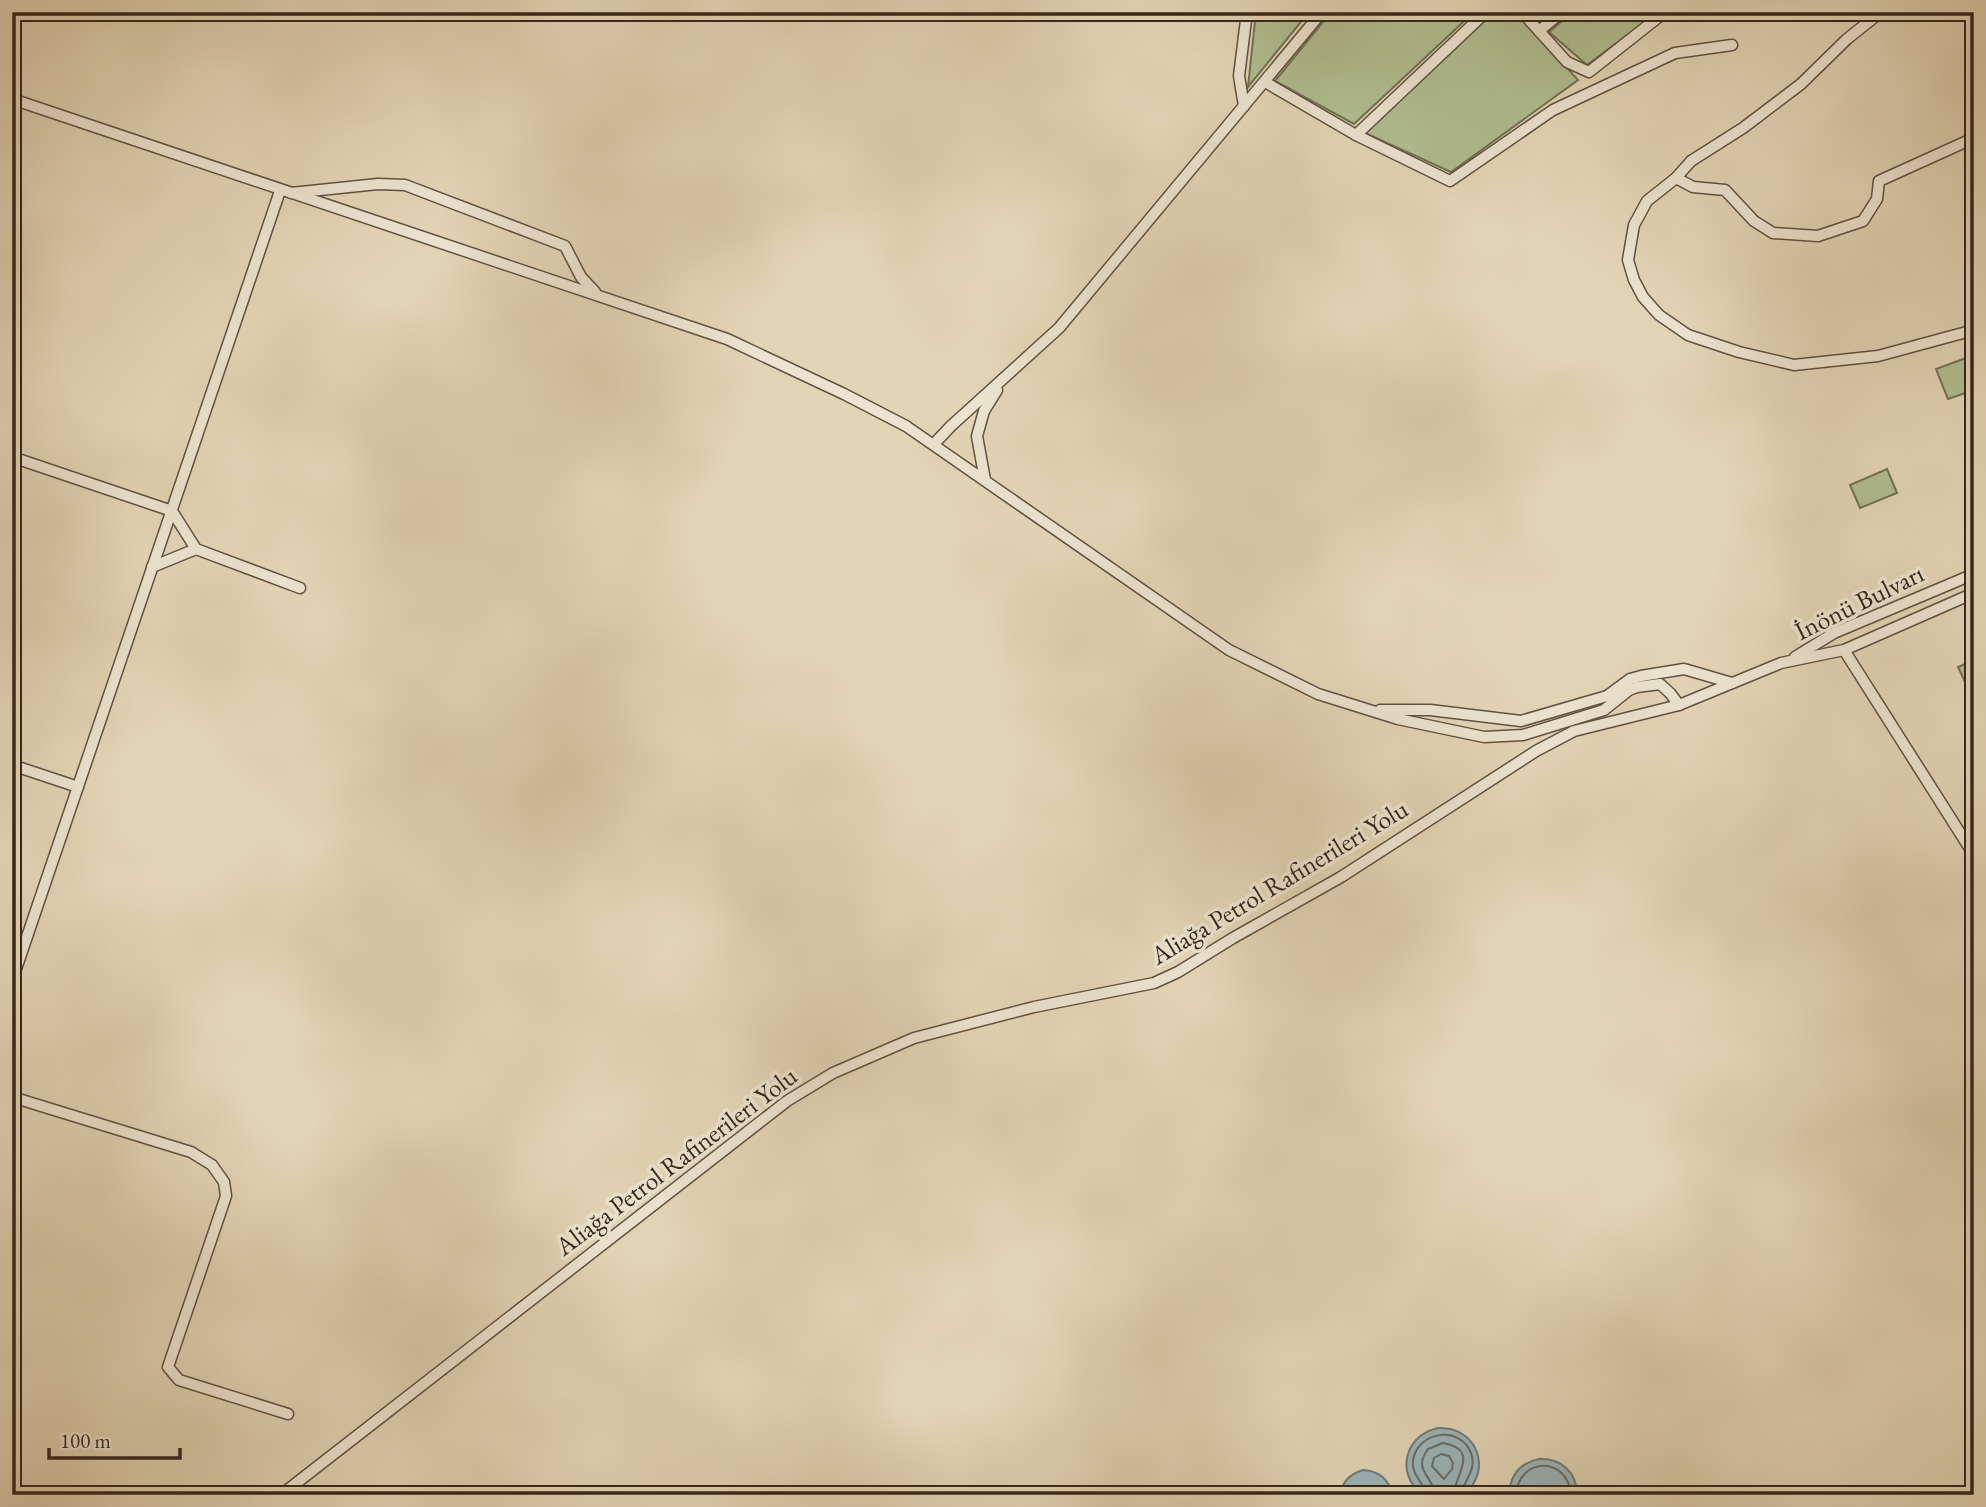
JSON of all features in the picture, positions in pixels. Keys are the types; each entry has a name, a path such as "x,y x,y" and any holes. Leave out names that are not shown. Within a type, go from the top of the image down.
{"street":[{"path":"1244,106 1239,76 1247,12"},
{"path":"934,444 1042,346 1075,310 1322,12"},
{"path":"1356,135 1486,12"},
{"path":"1522,12 1567,62 1589,72 1665,12"},
{"path":"1539,31 1562,12"},
{"path":"1881,12 1847,39 1801,84 1742,128 1691,160 1676,178 1647,201 1634,226 1628,260 1643,297 1659,315 1688,335 1738,352 1794,365 1878,356 1974,330"},
{"path":"1265,82 1356,135 1450,180 1553,110 1675,53 1732,46"},
{"path":"12,99 727,339 906,425 1229,650 1318,694 1398,719 1484,737 1523,735 1563,723 1604,710 1629,690 1660,684 1679,705"},
{"path":"1676,178 1693,187 1725,190 1754,221 1773,233 1818,236 1863,221 1877,199 1879,181 1974,138"},
{"path":"280,191 378,184 405,185 565,246 582,277 597,294"},
{"path":"12,981 280,191"},
{"path":"985,480 976,436 984,411 1002,382"},
{"path":"12,457 172,510 196,549 300,588"},
{"path":"152,567 196,549"},
{"name":"İnönü Bulvarı","path":"1790,661 1834,633 1974,574"},
{"name":"İnönü Bulvarı","path":"1790,661 1844,650 1974,593"},
{"path":"1844,650 1974,855"},
{"name":"Aliağa Petrol Rafinerileri Yolu","path":"281,1495 787,1101 833,1073 914,1038 1034,1007 1154,983 1178,972 1341,877 1536,751 1574,731 1679,705 1790,661"},
{"path":"1370,710 1430,710 1521,721 1607,696 1630,679 1684,669 1732,682"},
{"path":"1582,704 1585,716"},
{"path":"1559,710 1563,723"},
{"path":"1538,716 1542,729"},
{"path":"12,765 78,788"},
{"path":"12,1097 179,1147 212,1165 224,1182 226,1196 168,1367 179,1380 288,1414"}],"green space":[{"path":"1256,12 1309,12 1248,87"},
{"path":"1331,12 1474,12 1354,124 1275,81"},
{"path":"1494,12 1517,12 1578,80 1451,172 1365,133"},
{"path":"1573,12 1658,12 1587,65 1549,32"},
{"path":"1974,355 1974,390 1948,399 1936,369"},
{"path":"1887,469 1897,493 1860,508 1850,485"},
{"path":"1974,660 1974,701 1958,667"}],"water":[{"path":"1438,1428 1452,1429 1463,1434 1477,1452 1478,1474 1463,1495 1422,1495 1408,1476 1406,1466 1411,1446 1427,1432"},
{"path":"1539,1459 1554,1461 1566,1468 1574,1480 1577,1495 1509,1495 1511,1482 1517,1471"},
{"path":"1363,1470 1382,1477 1392,1495 1340,1495 1347,1479"}]}
